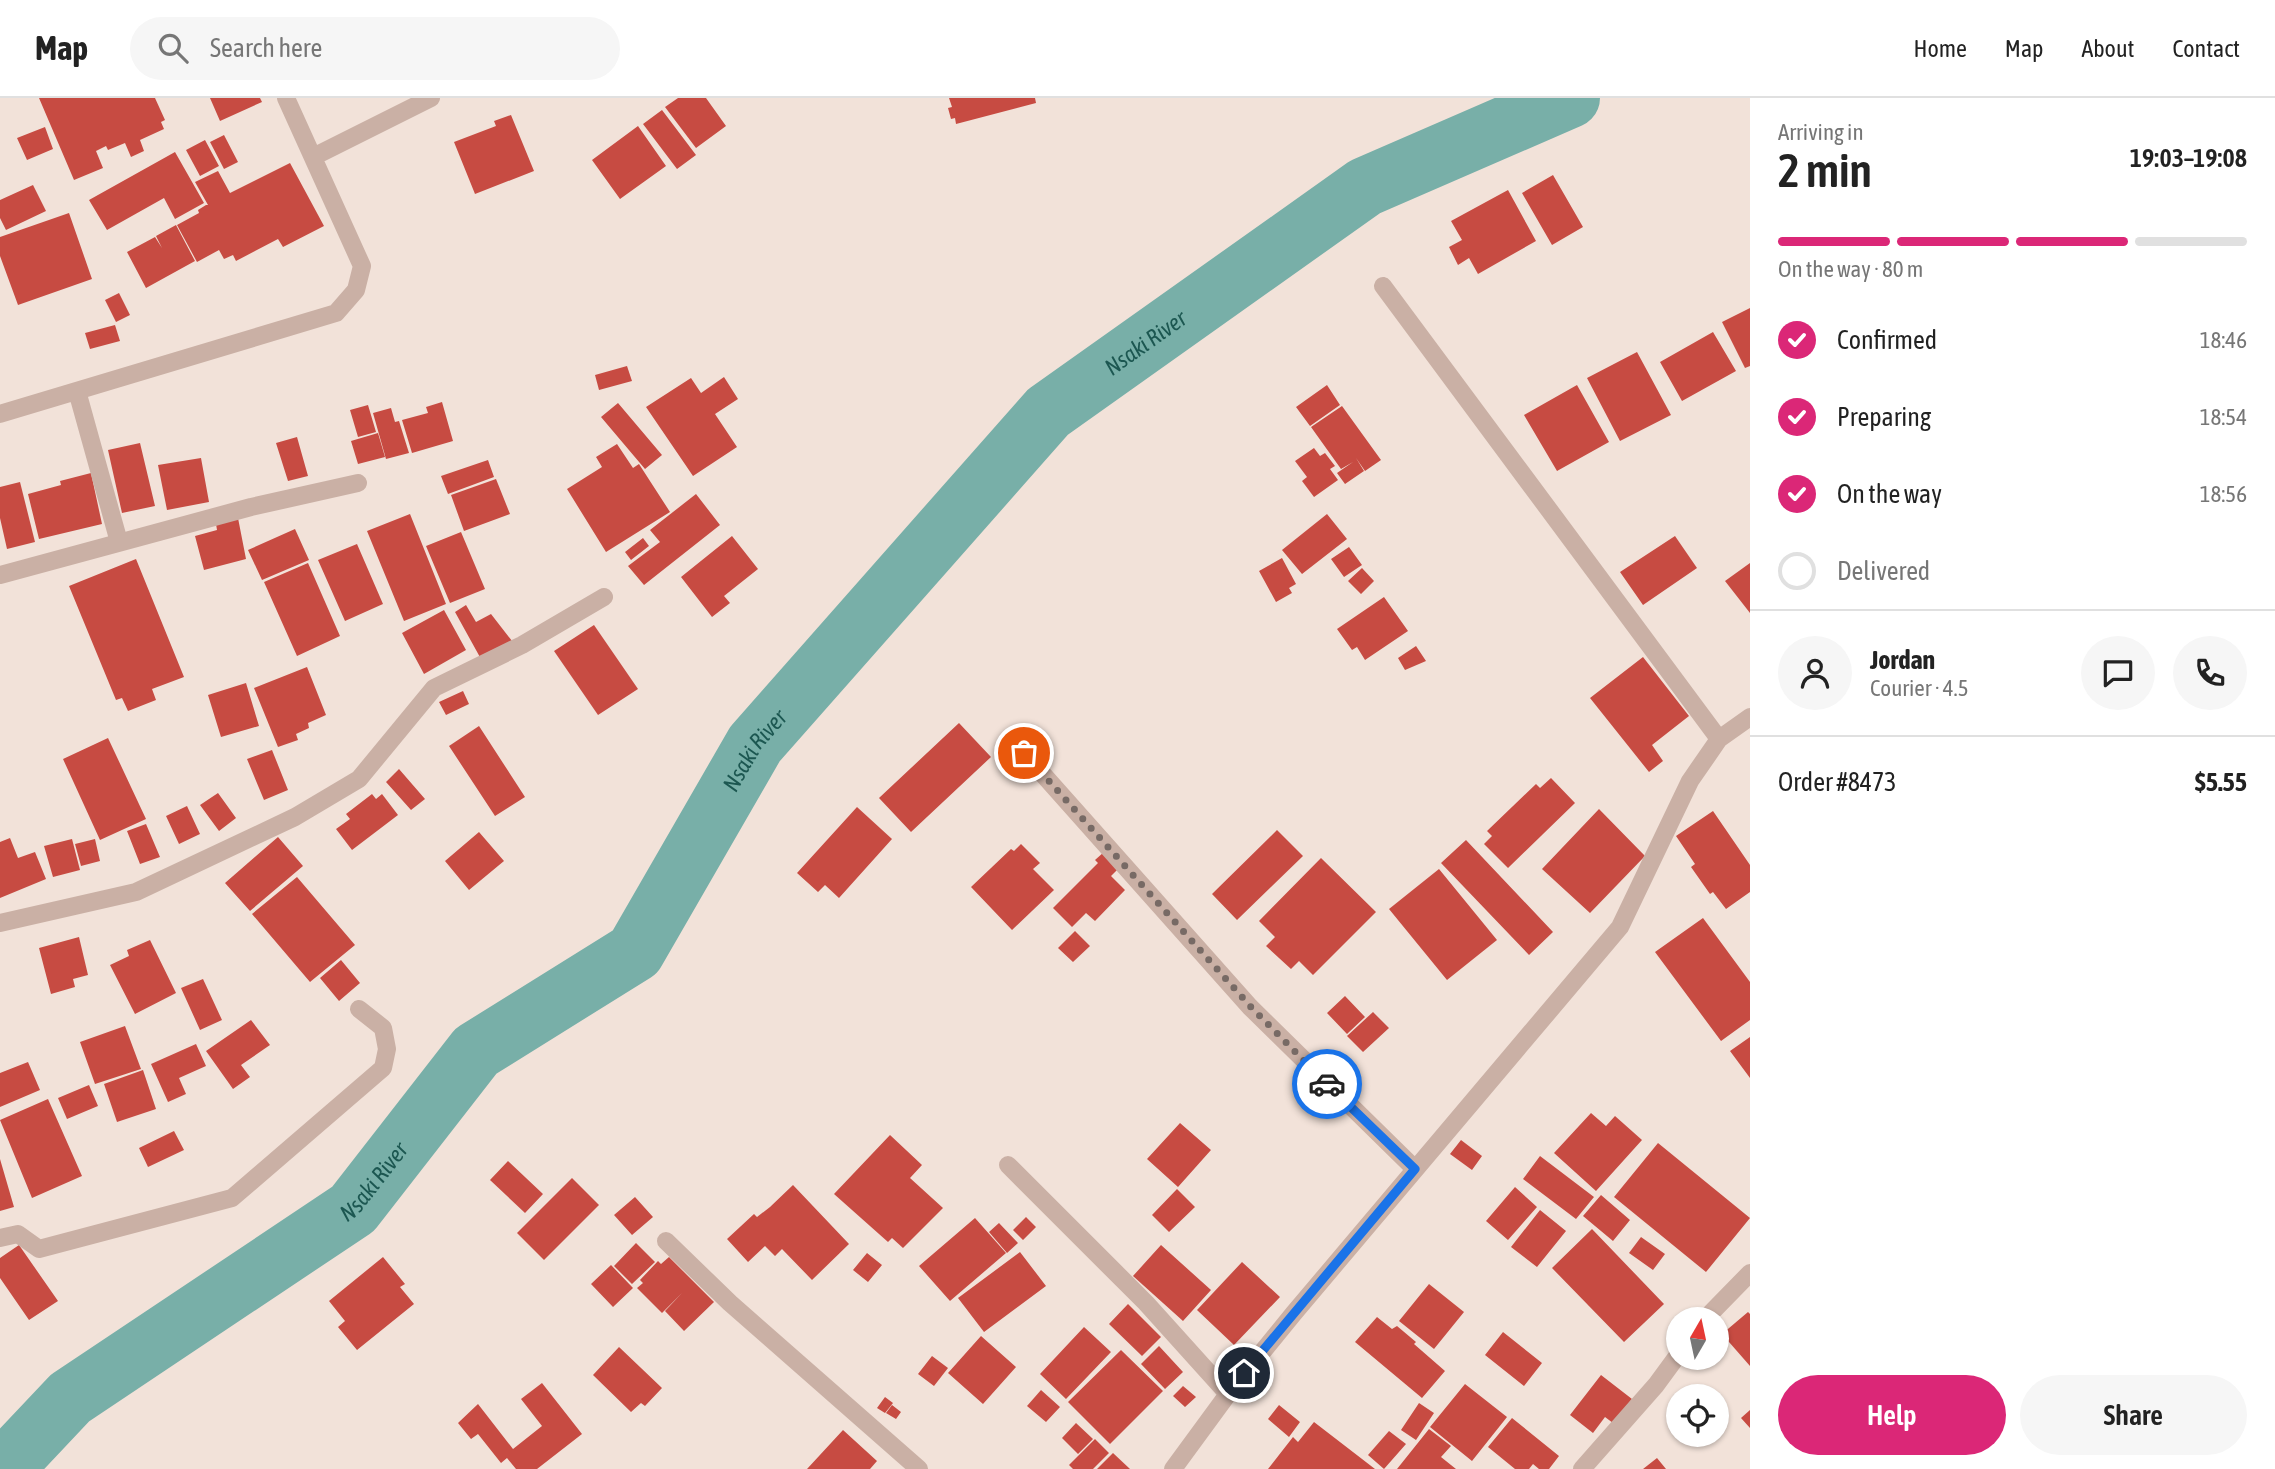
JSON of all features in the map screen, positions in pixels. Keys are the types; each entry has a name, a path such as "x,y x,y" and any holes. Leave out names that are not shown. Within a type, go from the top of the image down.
{"street":[{"path":"0,414 336,313 356,290 362,266 286,98"},
{"path":"313,157 431,98"},
{"path":"1383,286 1719,739"},
{"path":"77,391 119,542"},
{"path":"0,575 251,507 358,483"},
{"path":"0,923 136,892 295,817 359,779 434,688 522,645 604,597"},
{"path":"1173,1469 1228,1394 1620,927 1690,781 1719,739 1750,717"},
{"path":"1024,753 1251,1007 1373,1131 1415,1169"},
{"path":"0,1238 18,1234 39,1250 232,1198 383,1068 387,1049 383,1028 359,1009"},
{"path":"1008,1165 1146,1303 1228,1394"},
{"path":"666,1241 730,1303 919,1469"},
{"path":"1717,1307 1750,1273"},
{"path":"1581,1469 1667,1370"}],"building":[{"path":"39,98 155,98 165,120 161,122 164,129 140,140 144,151 131,157 125,143 108,150 106,146 96,151 103,168 74,180"},
{"path":"210,98 260,98 262,102 220,121"},
{"path":"678,98 706,98 726,126 696,148 665,107"},
{"path":"949,98 1035,98 1036,103 956,124 955,118 951,119 948,108 952,107"},
{"path":"662,110 696,155 677,169 643,124"},
{"path":"511,115 534,171 475,194 454,142 496,126 494,121"},
{"path":"638,126 666,166 620,199 592,160"},
{"path":"45,127 53,149 27,160 17,138"},
{"path":"224,135 238,162 224,169 210,142"},
{"path":"205,140 219,166 200,176 186,150"},
{"path":"175,152 204,203 175,219 164,198 107,230 89,200"},
{"path":"290,163 324,226 283,247 278,239 236,261 233,255 224,259 219,250 197,262 177,225 199,213 198,210 206,205"},
{"path":"218,171 230,193 208,205 195,182"},
{"path":"1553,175 1583,227 1552,245 1522,193"},
{"path":"33,185 46,211 6,230 0,218 0,200"},
{"path":"1508,190 1536,241 1478,274 1469,258 1458,265 1449,247 1462,240 1451,221"},
{"path":"69,213 92,279 18,305 0,256 0,237"},
{"path":"176,225 195,261 146,288 127,252 155,237 162,248 156,236"},
{"path":"119,293 130,315 116,322 105,300"},
{"path":"1750,308 1750,366 1745,368 1722,322"},
{"path":"115,325 120,341 90,349 85,333"},
{"path":"1713,332 1736,371 1682,401 1660,362"},
{"path":"1637,352 1671,415 1620,441 1587,378"},
{"path":"627,366 632,381 599,390 595,375"},
{"path":"724,377 738,399 715,414 737,447 693,476 646,407 691,378 701,393"},
{"path":"1327,385 1340,405 1310,426 1296,407"},
{"path":"1577,385 1609,442 1557,471 1524,415"},
{"path":"442,402 453,441 412,453 402,420 428,413 426,407"},
{"path":"618,403 662,455 645,469 601,417"},
{"path":"368,405 376,432 358,437 350,410"},
{"path":"1342,406 1381,460 1365,471 1356,458 1364,471 1345,484 1337,473 1353,462 1341,469 1311,427"},
{"path":"391,408 395,422 399,421 409,453 386,459 373,413"},
{"path":"378,433 385,457 358,464 351,441"},
{"path":"297,437 308,476 288,481 276,443"},
{"path":"140,443 155,506 122,513 108,450"},
{"path":"617,444 633,468 639,464 670,512 606,552 567,489 602,467 596,457"},
{"path":"1314,448 1320,456 1325,453 1335,466 1330,469 1338,480 1314,497 1302,481 1307,477 1295,461"},
{"path":"201,458 209,502 167,510 158,465"},
{"path":"488,460 494,477 448,494 441,476"},
{"path":"91,473 102,524 39,539 28,494 61,485 60,481"},
{"path":"496,479 510,514 464,531 451,495"},
{"path":"20,482 35,542 7,549 0,518 0,487"},
{"path":"696,494 720,525 644,585 628,566 660,542 650,530"},
{"path":"410,514 446,604 404,621 367,531"},
{"path":"1327,514 1347,539 1302,574 1282,550"},
{"path":"238,518 246,559 204,570 195,536 217,530 216,524"},
{"path":"295,529 309,560 262,580 248,550"},
{"path":"461,532 485,589 450,603 426,546"},
{"path":"732,536 758,569 724,596 730,603 712,617 681,577"},
{"path":"1675,536 1697,568 1643,605 1620,572"},
{"path":"643,538 649,546 631,560 625,552"},
{"path":"357,544 383,604 345,621 318,560"},
{"path":"1349,547 1362,565 1344,577 1331,559"},
{"path":"1282,558 1296,584 1289,588 1292,593 1276,602 1259,571"},
{"path":"136,559 184,677 152,689 156,700 128,711 122,698 116,700 69,586"},
{"path":"308,563 340,636 297,656 264,582"},
{"path":"1750,563 1750,613 1725,581"},
{"path":"1362,568 1374,581 1361,594 1348,581"},
{"path":"1384,597 1408,631 1365,660 1357,647 1352,650 1337,629"},
{"path":"466,605 476,622 491,614 512,641 481,659 455,612"},
{"path":"444,610 466,650 424,674 402,633"},
{"path":"594,625 638,689 598,715 554,651"},
{"path":"1416,646 1426,661 1405,670 1398,658"},
{"path":"1643,657 1689,716 1652,745 1663,761 1649,772 1590,698"},
{"path":"307,667 326,715 308,723 309,728 296,734 298,740 278,747 254,688"},
{"path":"246,683 259,726 221,737 208,695"},
{"path":"463,691 469,704 446,715 439,702"},
{"path":"959,723 991,757 911,832 879,798"},
{"path":"479,726 525,797 495,816 449,746"},
{"path":"108,738 146,819 100,840 63,759"},
{"path":"272,750 288,790 264,800 247,759"},
{"path":"399,769 425,799 411,810 386,782"},
{"path":"1551,778 1575,803 1508,868 1484,844 1492,836 1487,831 1536,784 1540,788"},
{"path":"218,793 236,818 219,831 200,805"},
{"path":"372,794 376,799 382,794 398,815 352,850 336,829 350,819 346,814"},
{"path":"187,806 200,834 179,844 166,816"},
{"path":"857,807 892,839 839,898 825,885 818,892 797,873"},
{"path":"1599,809 1645,856 1590,913 1542,869"},
{"path":"1713,811 1750,865 1750,892 1726,909 1713,892 1710,894 1691,867 1695,864 1676,836"},
{"path":"146,824 160,857 140,864 127,831"},
{"path":"1277,830 1303,856 1237,920 1212,894"},
{"path":"479,832 504,861 469,890 445,861"},
{"path":"278,837 303,866 250,911 225,883"},
{"path":"10,838 18,858 35,852 46,879 0,898 0,842"},
{"path":"72,839 80,870 53,877 44,846"},
{"path":"95,839 100,861 81,866 75,844"},
{"path":"1466,840 1553,932 1529,955 1441,863"},
{"path":"1021,844 1040,863 1033,869 1054,890 1012,930 971,887 1011,849 1014,851"},
{"path":"1104,852 1120,867 1111,876 1125,890 1095,921 1086,913 1072,927 1053,908 1098,863 1095,860"},
{"path":"1321,858 1376,912 1313,975 1299,961 1291,969 1266,946 1275,937 1259,921"},
{"path":"1439,869 1497,940 1447,980 1389,909"},
{"path":"297,877 355,945 310,982 252,914"},
{"path":"1703,918 1750,982 1750,1020 1721,1041 1655,952"},
{"path":"1075,931 1090,946 1073,962 1058,948"},
{"path":"79,937 88,975 73,979 75,987 51,994 39,948"},
{"path":"150,940 176,993 135,1014 110,965 129,956 127,950"},
{"path":"341,960 360,983 339,1001 320,978"},
{"path":"203,979 222,1020 200,1030 181,988"},
{"path":"1345,996 1365,1017 1347,1034 1327,1013"},
{"path":"1373,1012 1389,1028 1363,1052 1347,1036"},
{"path":"251,1020 270,1045 241,1065 250,1077 233,1089 206,1051"},
{"path":"125,1026 141,1069 95,1084 80,1042"},
{"path":"1750,1037 1750,1078 1730,1051"},
{"path":"196,1044 206,1066 179,1078 186,1094 168,1102 151,1064"},
{"path":"28,1062 40,1090 0,1107 0,1073"},
{"path":"143,1070 156,1109 117,1122 104,1084"},
{"path":"89,1085 98,1106 67,1119 58,1098"},
{"path":"48,1099 82,1176 32,1198 0,1120"},
{"path":"1591,1113 1606,1126 1615,1116 1642,1140 1596,1191 1554,1153"},
{"path":"1180,1123 1211,1150 1178,1187 1147,1159"},
{"path":"174,1131 184,1150 148,1167 139,1148"},
{"path":"890,1135 922,1165 910,1178 943,1208 903,1248 892,1238 888,1242 834,1194"},
{"path":"1461,1140 1482,1156 1472,1170 1450,1154"},
{"path":"1658,1143 1750,1218 1706,1272 1614,1197"},
{"path":"1540,1156 1594,1197 1576,1219 1523,1179"},
{"path":"0,1159 14,1207 0,1211"},
{"path":"508,1161 543,1194 525,1213 490,1180"},
{"path":"572,1178 599,1205 544,1260 517,1233"},
{"path":"793,1185 849,1244 812,1280 782,1249 775,1256 765,1246 748,1262 727,1239 754,1214 757,1217 770,1207"},
{"path":"1515,1187 1537,1207 1508,1240 1486,1221"},
{"path":"1177,1189 1195,1207 1169,1232 1152,1215"},
{"path":"1601,1195 1630,1220 1613,1241 1583,1216"},
{"path":"635,1197 653,1217 632,1235 614,1215"},
{"path":"1540,1210 1566,1231 1537,1267 1511,1247"},
{"path":"1026,1217 1036,1227 1023,1240 1013,1230"},
{"path":"975,1218 1006,1253 950,1301 919,1266"},
{"path":"999,1223 1018,1243 1007,1253 989,1232"},
{"path":"1592,1229 1664,1304 1624,1342 1552,1268"},
{"path":"1641,1237 1665,1254 1653,1270 1629,1253"},
{"path":"636,1243 655,1262 632,1284 614,1266"},
{"path":"19,1245 58,1301 29,1320 0,1278 0,1258"},
{"path":"1161,1245 1211,1290 1183,1321 1133,1276"},
{"path":"1020,1252 1046,1286 984,1332 958,1298"},
{"path":"867,1253 882,1265 868,1282 853,1270"},
{"path":"383,1257 405,1284 400,1287 414,1304 357,1350 338,1327 345,1321 329,1301"},
{"path":"669,1257 714,1302 684,1331 665,1311 682,1293 662,1313 637,1288 643,1283 640,1280 658,1261 661,1264"},
{"path":"1242,1262 1280,1297 1234,1345 1197,1310"},
{"path":"611,1265 633,1288 613,1307 591,1284"},
{"path":"1429,1284 1464,1312 1434,1349 1399,1321"},
{"path":"1128,1304 1161,1337 1142,1356 1109,1324"},
{"path":"1748,1312 1750,1314 1750,1366 1729,1342 1729,1328"},
{"path":"1377,1317 1392,1329 1397,1326 1445,1371 1422,1398 1355,1342"},
{"path":"1084,1327 1111,1352 1066,1399 1040,1374"},
{"path":"1503,1332 1542,1363 1524,1386 1485,1355"},
{"path":"981,1336 1016,1367 983,1404 948,1373"},
{"path":"1159,1346 1183,1372 1165,1389 1141,1364"},
{"path":"619,1347 662,1388 645,1406 641,1403 631,1412 593,1375"},
{"path":"1121,1350 1163,1391 1110,1444 1068,1402"},
{"path":"932,1356 948,1368 934,1386 918,1374"},
{"path":"1601,1375 1632,1399 1613,1423 1605,1417 1593,1433 1570,1415"},
{"path":"542,1383 582,1434 537,1469 516,1469 507,1458 501,1463 478,1434 471,1439 458,1423 478,1404 513,1449 542,1426 521,1399"},
{"path":"1465,1384 1507,1417 1472,1461 1430,1427"},
{"path":"1183,1386 1196,1397 1185,1407 1173,1396"},
{"path":"1041,1390 1060,1407 1046,1422 1027,1406"},
{"path":"885,1397 893,1403 885,1413 877,1408"},
{"path":"1419,1403 1434,1413 1416,1440 1401,1430"},
{"path":"892,1405 901,1412 896,1419 886,1413"},
{"path":"1279,1405 1300,1422 1289,1437 1268,1419"},
{"path":"1750,1410 1750,1428 1741,1418"},
{"path":"1512,1418 1559,1456 1549,1469 1539,1469 1533,1464 1529,1469 1515,1469 1488,1447"},
{"path":"1314,1422 1375,1469 1268,1469 1293,1437 1298,1442"},
{"path":"1076,1423 1093,1439 1078,1454 1062,1438"},
{"path":"1429,1429 1451,1446 1441,1457 1456,1469 1397,1469"},
{"path":"843,1430 877,1461 870,1469 807,1469"},
{"path":"1389,1431 1406,1444 1384,1469 1368,1455"},
{"path":"1095,1439 1109,1453 1093,1469 1073,1469 1069,1465"},
{"path":"1113,1453 1130,1469 1097,1469"},
{"path":"1657,1458 1666,1469 1643,1469"}],"waterway":[{"name":"Nsaki River","path":"3,1469 70,1398 353,1209 476,1051 635,952 755,744 1048,412 1365,187 1570,98"}],"way so far":[{"path":"1024,753 1251,1007 1327,1084"}],"route":[{"path":"1244,1373 1415,1169 1327,1084"}]}
